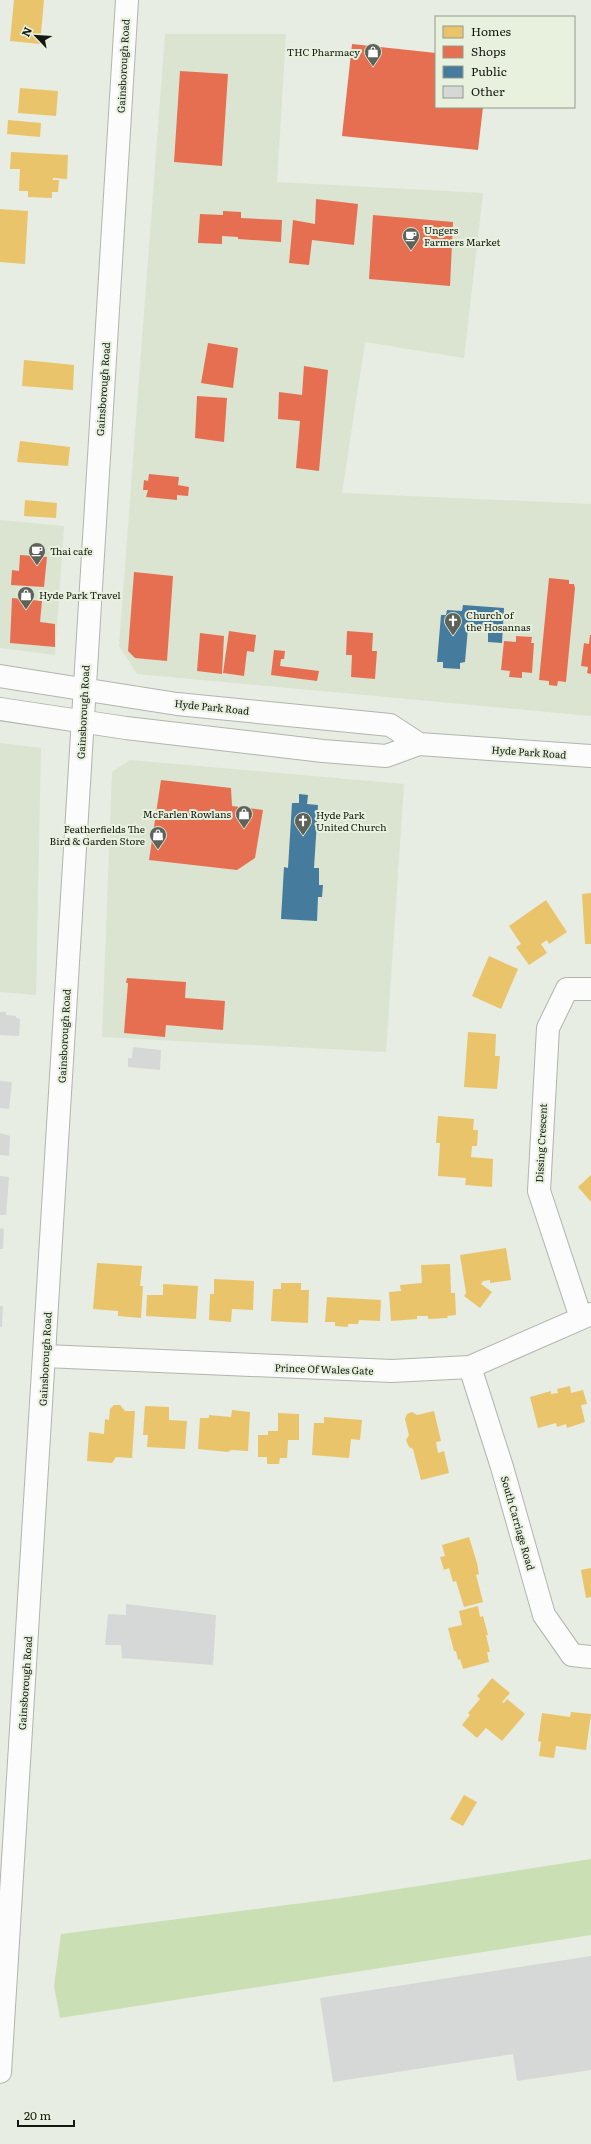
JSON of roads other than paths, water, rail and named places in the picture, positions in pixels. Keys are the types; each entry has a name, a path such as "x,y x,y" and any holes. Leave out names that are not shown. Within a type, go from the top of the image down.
{"main road":[{"name":"Gainsborough Road","path":"0,2072 45,1356 99,447 111,289 127,0"},
{"name":"Hyde Park Road","path":"0,676 177,704 390,725 419,744"},
{"name":"Hyde Park Road","path":"0,709 315,750 386,756 419,744 591,756"},
{"name":"Dissing Crescent","path":"586,1316 538,1191 548,1028 567,989 591,988"},
{"name":"Prince Of Wales Gate","path":"45,1356 392,1371 470,1367 586,1316"},
{"name":"South Carriage Road","path":"470,1367 502,1467 544,1615 572,1655 591,1657"}],"place":[{"name":"THC Pharmacy","path":"373,67"},
{"name":"Ungers Farmers Market","path":"411,251"},
{"name":"Thai cafe","path":"37,566"},
{"name":"Hyde Park Travel","path":"26,610"},
{"name":"Church of the Hosannas","path":"453,636"},
{"name":"McFarlen Rowlans","path":"244,829"},
{"name":"Hyde Park United Church","path":"303,836"},
{"name":"Featherfields The Bird & Garden Store","path":"158,850"}]}
